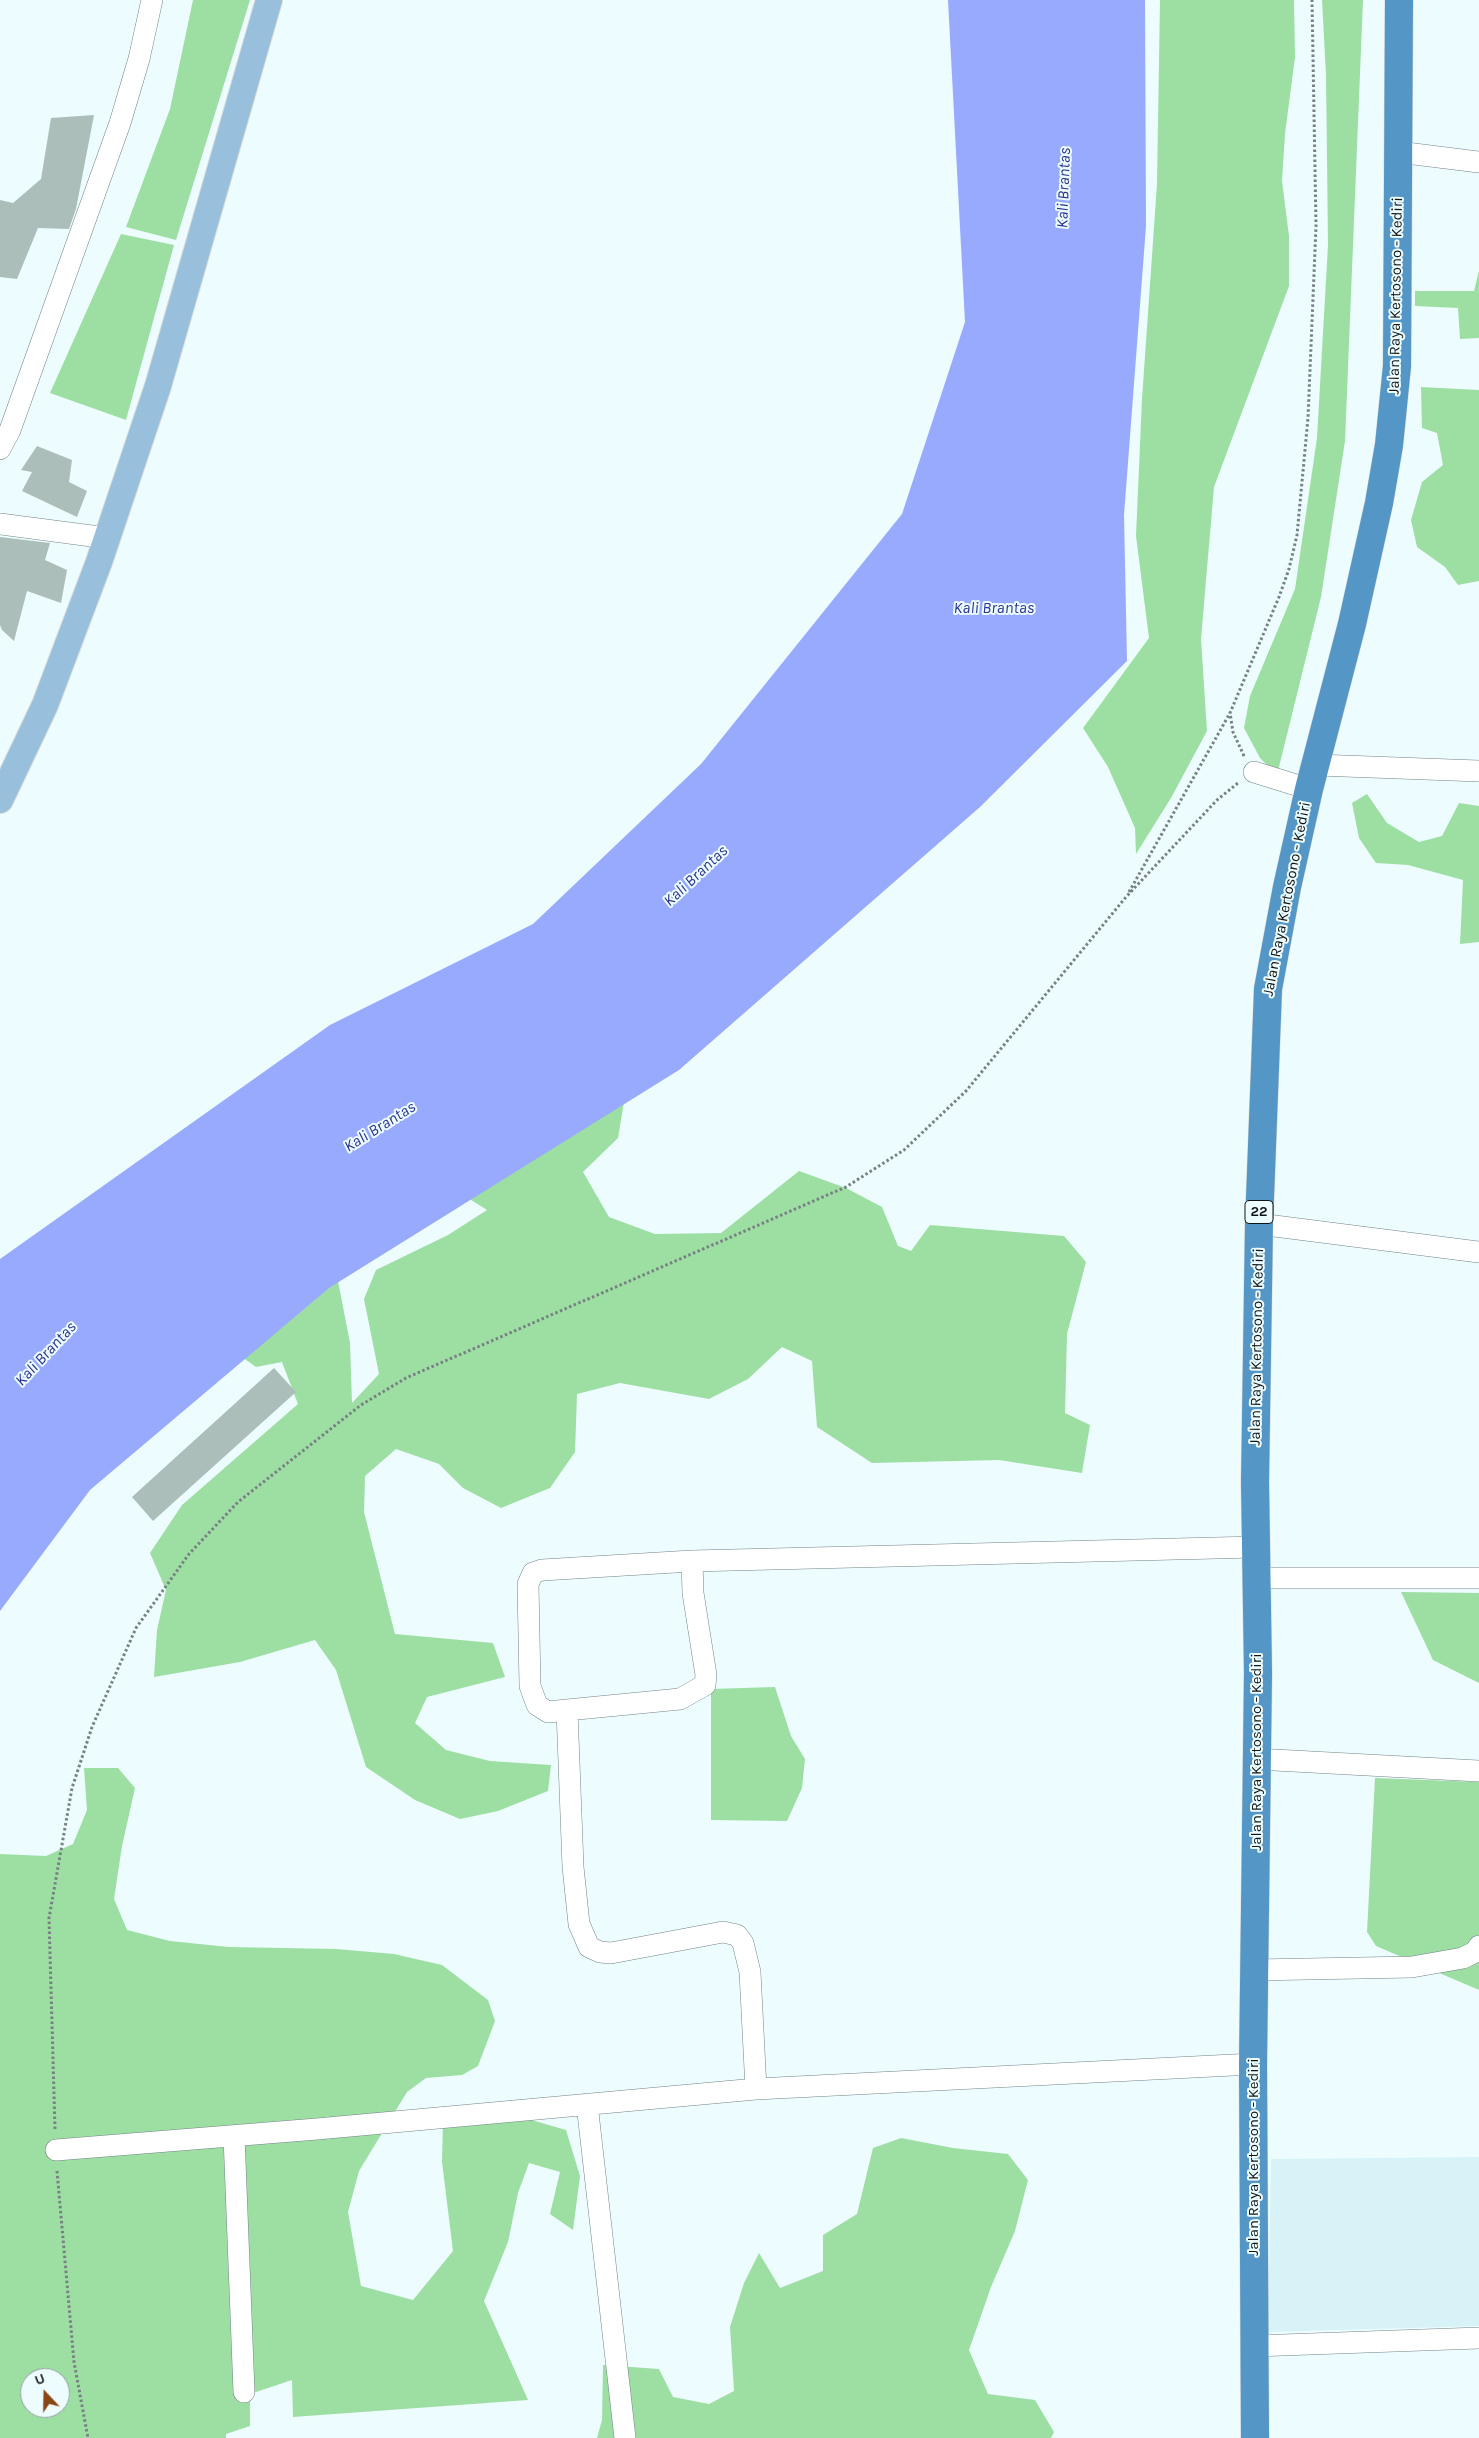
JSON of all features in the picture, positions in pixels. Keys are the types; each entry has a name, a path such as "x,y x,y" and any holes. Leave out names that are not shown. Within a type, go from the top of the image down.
{"highway":[{"name":"Jalan Raya Kertosono - Kediri","path":"1255,2438 1253,2064 1258,1673 1255,1578 1259,1224 1268,989 1313,777 1368,551 1389,445 1397,366 1399,0"}],"main road":[{"path":"0,800 45,705 107,538 158,386 269,0"}],"street":[{"path":"0,449 10,430 120,123 139,59 152,0"},
{"path":"1398,152 1479,162"},
{"path":"0,524 107,538"},
{"path":"1254,772 1313,777 1479,771"},
{"path":"1259,1224 1479,1252"},
{"path":"692,1561 693,1593 706,1675 705,1685 697,1692 680,1699 548,1712 537,1704 530,1686 528,1584 533,1573 542,1570 692,1561 1256,1547"},
{"path":"1255,1578 1479,1578"},
{"path":"567,1710 573,1867 579,1924 584,1938 589,1947 600,1952 611,1953 723,1932 736,1935 743,1943 750,1972 756,2089"},
{"path":"1256,1759 1431,1770 1479,1770"},
{"path":"1255,1970 1412,1967 1463,1958 1475,1952 1479,1946"},
{"path":"56,2150 234,2136 756,2089 1253,2064"},
{"path":"587,2104 625,2438"},
{"path":"234,2136 244,2392"},
{"path":"1254,2346 1479,2338"}],"path":[{"path":"1126,897 1230,713 1279,597 1297,534 1308,418 1316,226 1312,0"},
{"path":"88,2438 74,2362 56,2150 49,1918 72,1788 92,1727 136,1628 189,1554 238,1502 361,1405 406,1378 846,1187 904,1150 966,1091 1126,897 1217,800 1254,772 1234,732 1230,713"}],"shaded area":[{"path":"1479,2157 1479,2326 1268,2332 1271,2159"}],"green space":[{"path":"193,0 250,0 176,240 126,227 170,109"},
{"path":"1160,0 1294,0 1295,57 1285,134 1282,181 1289,236 1289,286 1214,487 1201,639 1207,731 1171,798 1136,854 1135,828 1108,767 1083,728 1149,638 1136,536 1142,399 1157,184"},
{"path":"1322,0 1363,0 1345,441 1321,597 1277,775 1260,758 1244,728 1250,696 1295,589 1317,438 1328,245 1326,75"},
{"path":"121,234 174,245 126,420 50,393"},
{"path":"1479,271 1479,338 1460,339 1458,308 1415,306 1415,291 1474,291"},
{"path":"1421,387 1479,390 1479,581 1458,585 1445,567 1417,547 1411,520 1422,482 1443,465 1437,433 1422,428"},
{"path":"1367,794 1387,823 1419,842 1442,836 1459,803 1479,806 1479,942 1460,944 1463,880 1408,865 1376,863 1359,838 1352,803"},
{"path":"626,1090 618,1138 583,1172 609,1217 655,1234 721,1233 799,1171 846,1188 882,1207 898,1246 911,1251 930,1225 1064,1236 1086,1262 1067,1334 1065,1413 1090,1425 1082,1473 999,1460 872,1463 817,1427 812,1361 782,1347 748,1379 709,1399 620,1383 577,1394 575,1452 550,1488 501,1508 463,1488 439,1464 396,1449 365,1476 364,1512 395,1634 493,1643 505,1677 427,1697 415,1723 446,1750 490,1761 551,1765 548,1791 498,1811 460,1819 415,1800 366,1767 336,1670 315,1640 240,1662 154,1677 157,1630 166,1590 150,1553 182,1505 298,1404 282,1362 256,1367 221,1342 333,1255 350,1343 352,1403 379,1374 364,1299 376,1270 448,1235 487,1210 441,1181"},
{"path":"1401,1592 1479,1593 1479,1683 1433,1660"},
{"path":"775,1687 791,1736 805,1759 802,1788 787,1821 711,1820 711,1689"},
{"path":"84,1768 118,1768 135,1788 122,1846 114,1899 127,1930 170,1941 229,1947 336,1949 394,1954 442,1965 488,2000 495,2021 478,2066 462,2075 426,2078 407,2092 359,2171 348,2212 361,2286 413,2300 453,2251 442,2162 443,2119 521,2117 566,2130 580,2176 573,2230 550,2214 560,2172 529,2163 518,2193 508,2242 484,2301 528,2400 293,2417 292,2380 250,2394 250,2426 226,2434 226,2438 0,2438 0,1854 46,1856 73,1844 87,1810"},
{"path":"1375,1778 1479,1782 1479,1990 1376,1946 1367,1932"},
{"path":"901,2138 953,2148 1008,2154 1028,2180 1015,2231 991,2287 969,2350 988,2394 1035,2400 1054,2432 1051,2438 597,2438 602,2420 603,2365 659,2369 673,2397 709,2404 734,2391 730,2327 744,2283 759,2253 780,2288 823,2271 823,2235 857,2214 873,2148"}],"water":[{"name":"Kali Brantas","path":"948,0 1145,0 1146,226 1124,515 1127,661 980,807 679,1070 329,1288 90,1490 0,1611 0,1259 330,1025 533,924 701,764 902,514 965,322"}],"building":[{"path":"94,115 76,209 69,229 38,228 17,279 0,277 0,200 13,203 41,179 51,118"},
{"path":"37,446 72,460 69,482 87,491 77,517 22,491 32,472 21,470"},
{"path":"0,537 50,543 45,560 67,570 61,603 27,591 14,641 2,630 0,625"},
{"path":"274,1368 296,1392 153,1521 132,1497"}]}
